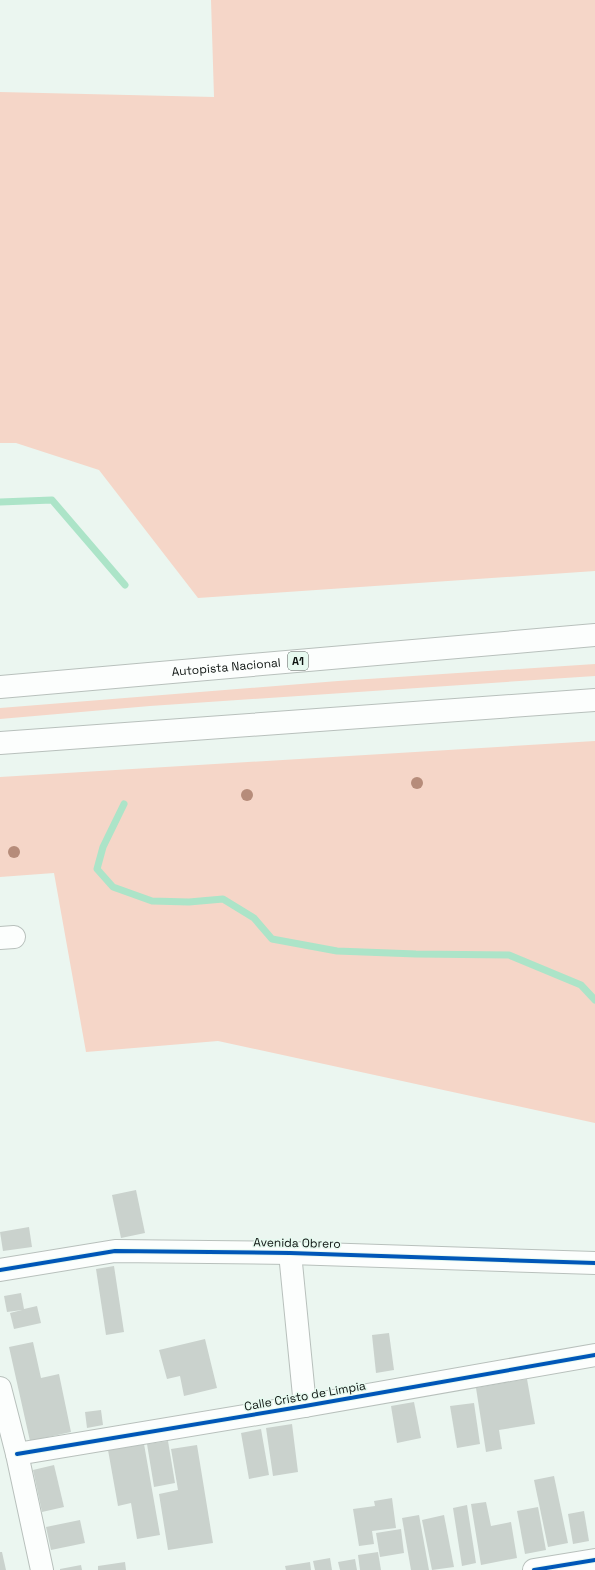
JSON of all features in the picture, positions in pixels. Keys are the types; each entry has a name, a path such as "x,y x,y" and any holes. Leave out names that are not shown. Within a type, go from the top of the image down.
{"main road":[{"name":"Autopista Nacional","path":"0,686 595,635"},
{"path":"0,743 595,700"},
{"name":"Avenida Obrero","path":"0,1270 115,1251 290,1253 595,1263"},
{"path":"290,1253 305,1406"},
{"name":"Calle Cristo de Limpia","path":"17,1454 305,1406 595,1355"},
{"path":"0,1392 17,1454 42,1570"},
{"path":"534,1570 595,1560"}],"shaded area":[{"path":"211,0 595,0 595,571 198,598 99,470 16,443 0,443 0,92 214,97"},
{"path":"595,664 595,676 150,706 0,719 0,708 338,681"},
{"path":"595,741 595,1123 218,1041 86,1052 54,873 0,877 0,777"}],"building":[{"path":"136,1190 145,1233 121,1238 112,1195"},
{"path":"29,1227 32,1247 3,1251 0,1232"},
{"path":"114,1266 124,1332 106,1335 96,1269"},
{"path":"21,1293 24,1309 37,1306 41,1323 14,1329 10,1313 22,1310 7,1312 4,1296"},
{"path":"389,1333 394,1370 376,1373 372,1335"},
{"path":"205,1339 217,1388 184,1396 180,1376 167,1379 159,1350"},
{"path":"33,1342 41,1378 59,1374 71,1432 30,1441 9,1347"},
{"path":"527,1379 535,1424 499,1430 502,1449 486,1452 476,1388"},
{"path":"414,1402 421,1438 397,1443 391,1406"},
{"path":"474,1403 480,1444 457,1448 450,1406"},
{"path":"101,1410 103,1425 87,1428 85,1412"},
{"path":"292,1424 298,1472 273,1476 266,1428"},
{"path":"261,1429 269,1475 249,1479 241,1433"},
{"path":"168,1441 175,1483 154,1487 147,1444"},
{"path":"144,1444 160,1535 137,1539 131,1503 118,1506 108,1450"},
{"path":"197,1445 213,1543 168,1550 159,1494 178,1490 171,1449"},
{"path":"54,1465 64,1507 42,1512 33,1470"},
{"path":"554,1476 568,1543 548,1547 534,1480"},
{"path":"392,1498 396,1528 372,1531 374,1544 359,1546 353,1509 375,1506 374,1501"},
{"path":"486,1502 491,1526 511,1522 517,1558 481,1565 471,1504"},
{"path":"467,1505 476,1563 462,1566 453,1508"},
{"path":"538,1507 546,1550 525,1554 517,1511"},
{"path":"584,1511 589,1541 573,1544 568,1514"},
{"path":"419,1515 429,1570 411,1570 402,1518"},
{"path":"444,1515 454,1567 432,1570 422,1520"},
{"path":"80,1520 85,1543 51,1550 46,1527"},
{"path":"401,1529 404,1553 380,1557 376,1533"},
{"path":"0,1552 2,1552 6,1570 0,1570"},
{"path":"378,1552 381,1570 360,1570 358,1555"},
{"path":"330,1558 332,1570 315,1570 313,1561"},
{"path":"355,1559 357,1570 340,1570 338,1562"},
{"path":"125,1562 126,1570 98,1570 98,1566"},
{"path":"310,1562 311,1570 286,1570 285,1566"},
{"path":"81,1565 82,1570 60,1570 60,1569"}],"waterway":[{"path":"0,502 52,500 125,585"},
{"path":"124,804 103,847 97,869 113,887 152,901 189,902 223,899 254,918 272,939 337,951 509,955 581,985 595,1000"}],"cycle path":[{"path":"0,1270 115,1251 290,1253 595,1263"},
{"path":"17,1454 305,1406 595,1355"},
{"path":"534,1570 595,1560"}]}
